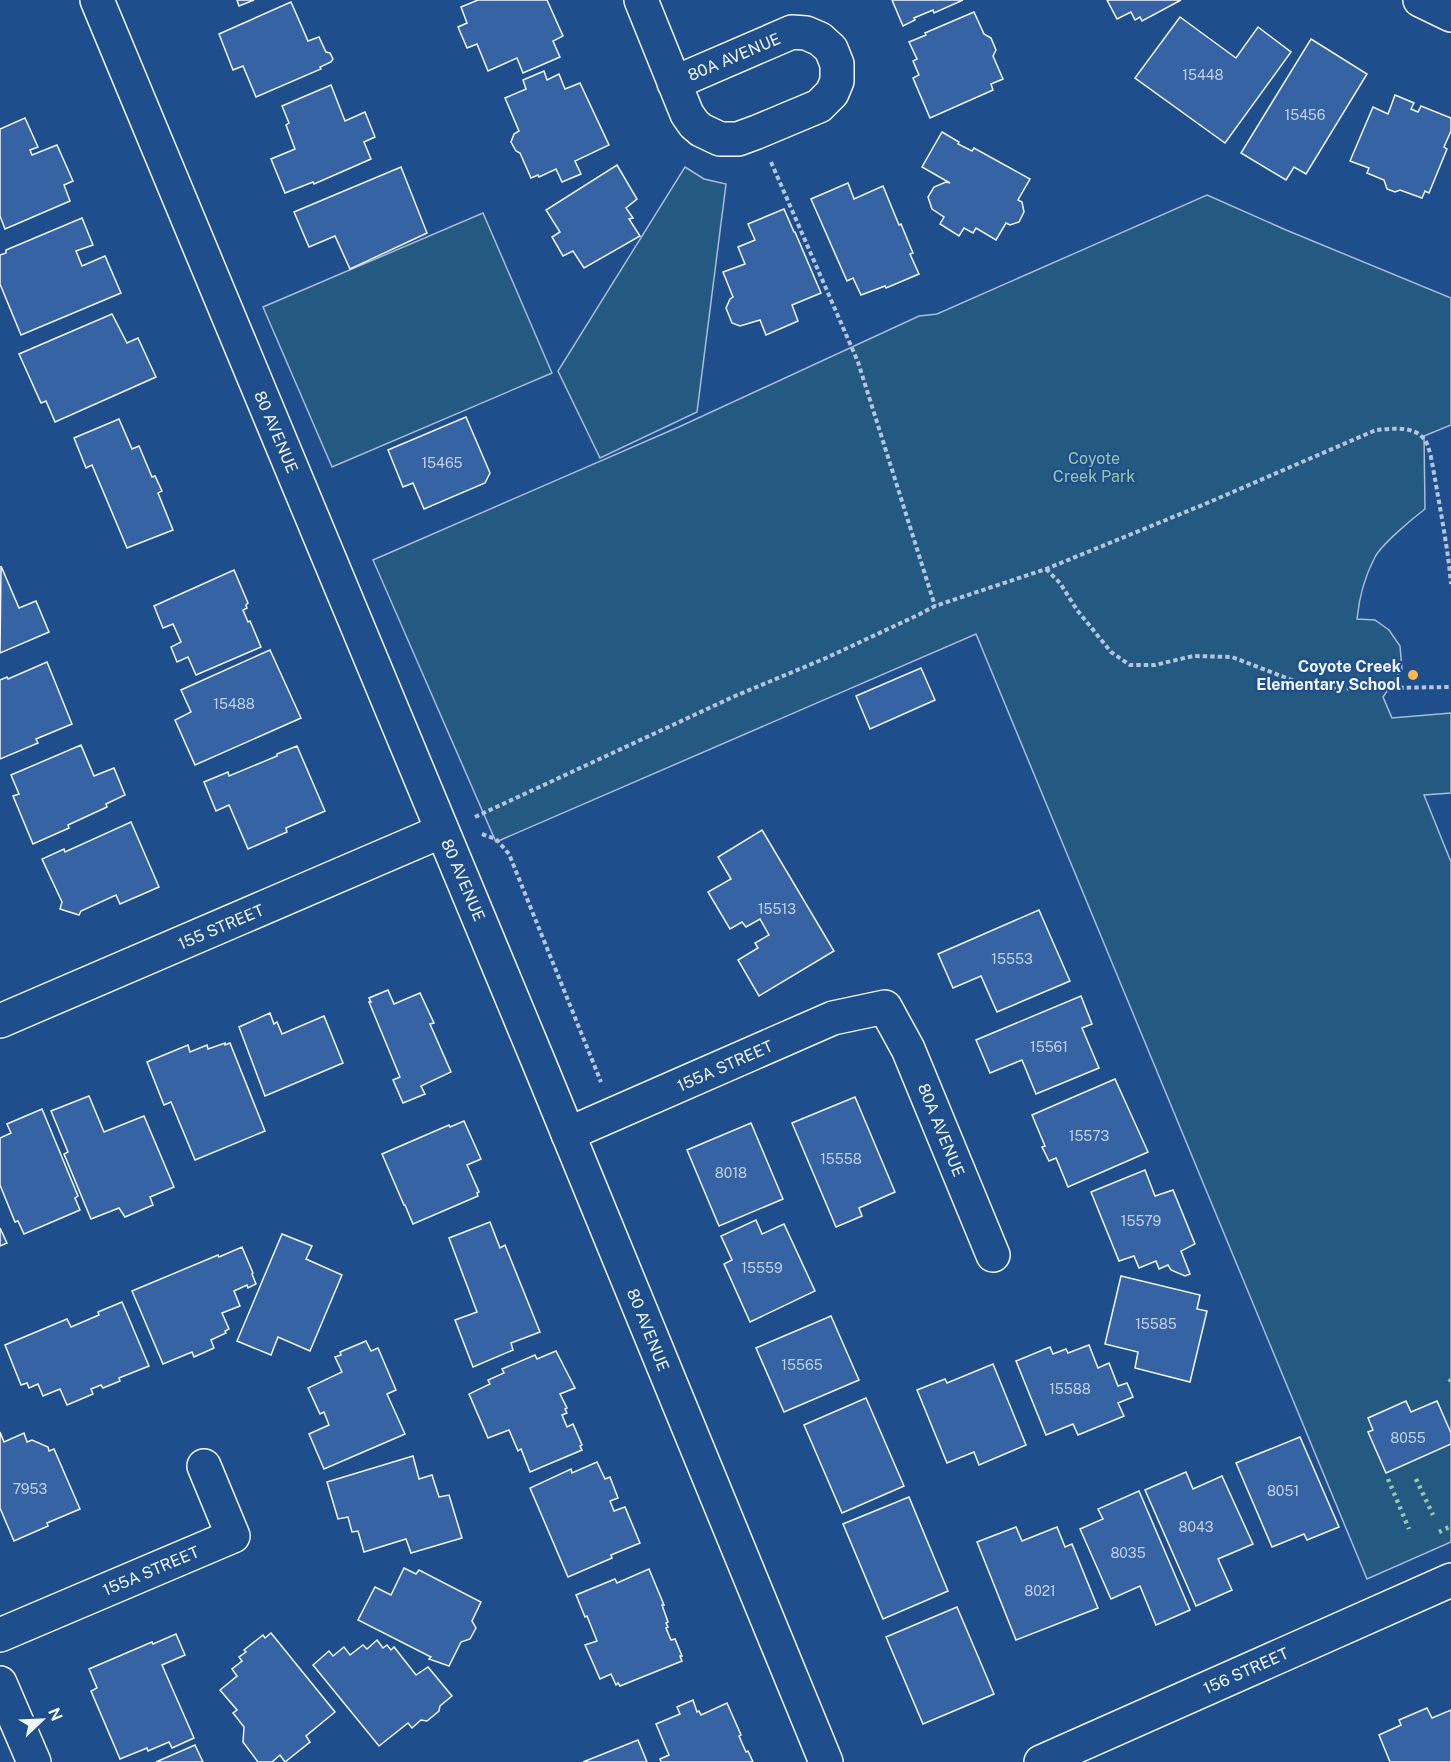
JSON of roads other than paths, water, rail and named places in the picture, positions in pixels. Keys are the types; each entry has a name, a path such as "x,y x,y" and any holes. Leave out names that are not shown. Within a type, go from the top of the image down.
{"street":[{"name":"80 AVENUE","path":"97,0 826,1762"},
{"name":"80A AVENUE","path":"641,0 674,83 687,114 701,130 720,139 738,139 819,106 832,93 837,81 837,64 831,49 820,39 806,33 792,32 674,83"},
{"path":"1420,0 1451,15"},
{"name":"155 STREET","path":"2,1016 442,831"},
{"name":"80A AVENUE","path":"885,1007 908,1049 993,1255"},
{"name":"155A STREET","path":"568,1134 833,1018 885,1007"},
{"name":"155A STREET","path":"0,1635 233,1536 204,1466"},
{"name":"156 STREET","path":"1041,1762 1451,1580"},
{"path":"0,1683 34,1762"}],"place":[{"name":"Coyote Creek Elementary School","path":"1413,675"}],"park label":[{"name":"Coyote Creek Park","path":"1094,467"}]}
